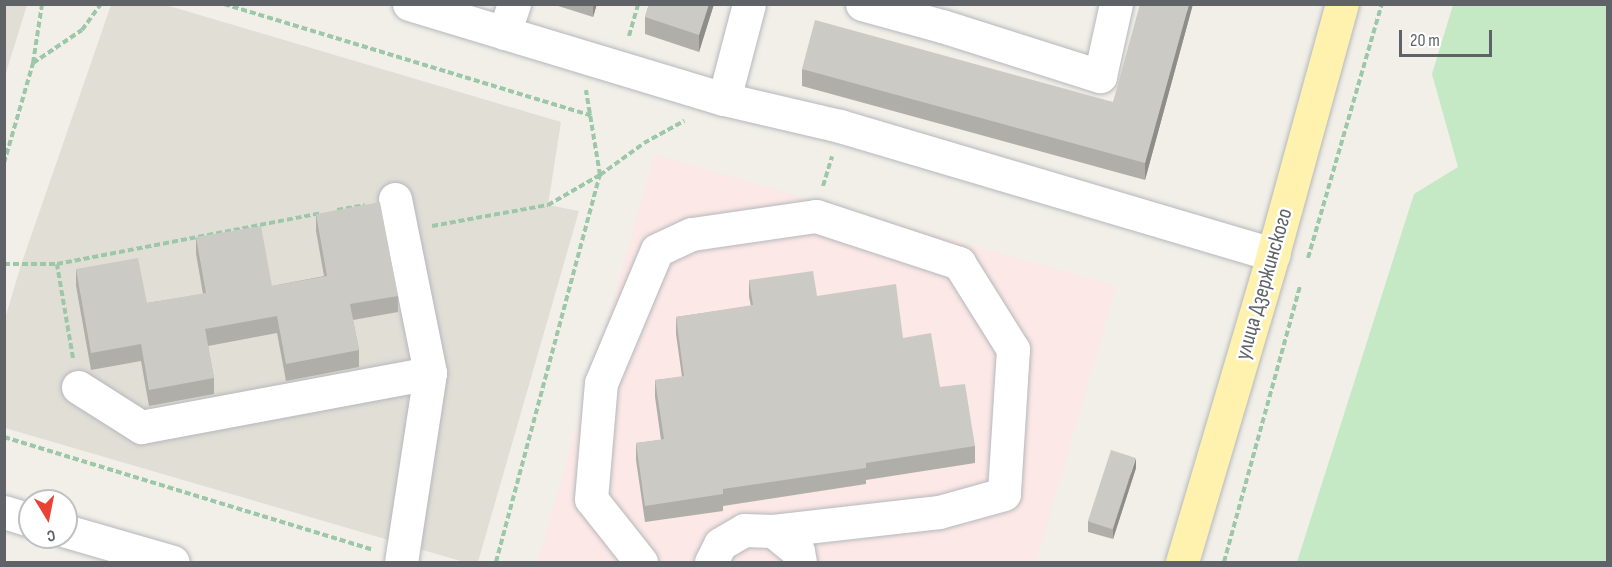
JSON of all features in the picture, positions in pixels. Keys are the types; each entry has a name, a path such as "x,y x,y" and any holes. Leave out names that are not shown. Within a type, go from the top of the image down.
{"main road":[{"name":"улица Дзержинского","path":"1182,562 1273,254 1342,4"}],"street":[{"path":"409,4 509,19 579,57 724,99 840,126 1273,254"},
{"path":"724,99 749,4"},
{"path":"862,4 945,15 1100,76 1116,4"},
{"path":"395,199 430,373 402,560"},
{"path":"641,562 591,500 601,382 657,250 692,234 816,216 959,263 1013,349 1004,494 939,512 773,531 744,530 720,544 711,562"},
{"path":"78,387 141,428 430,373"},
{"path":"773,531 798,551 800,562"},
{"path":"78,534 173,562"}],"path":[{"path":"4,163 33,63 42,4"},
{"path":"33,63 82,30 101,4"},
{"path":"224,4 593,117"},
{"path":"1307,261 1382,4"},
{"path":"496,562 600,175 593,117 579,57"},
{"path":"402,231 548,205 600,175 644,143 724,99"},
{"path":"816,216 840,126"},
{"path":"4,264 57,264 395,199"},
{"path":"57,264 78,387"},
{"path":"1224,562 1301,283"},
{"path":"4,437 402,560"}],"shaded area":[{"path":"4,5 27,5 5,76"},
{"path":"111,5 166,5 561,122 548,205 579,211 478,562 464,562 5,428 4,322 21,265"},
{"path":"655,155 1116,286 1036,562 538,562"}],"green space":[{"path":"1453,5 1607,5 1607,562 1297,562 1414,194 1458,167 1432,74"}],"building":[{"path":"649,4 709,4 699,35 645,17"},
{"path":"1140,4 1189,4 1145,163 802,69 815,20 1113,102"},
{"path":"380,202 398,296 350,304 359,350 286,364 277,316 205,329 214,378 149,390 141,344 91,353 76,269 138,258 147,303 206,293 196,237 261,226 272,286 327,276 316,214"},
{"path":"813,271 817,296 896,284 903,338 931,333 940,387 965,384 975,446 866,463 866,468 723,489 723,494 645,506 636,443 664,439 655,380 684,376 676,317 753,305 749,280"},
{"path":"1111,450 1136,458 1113,529 1088,521"}]}
